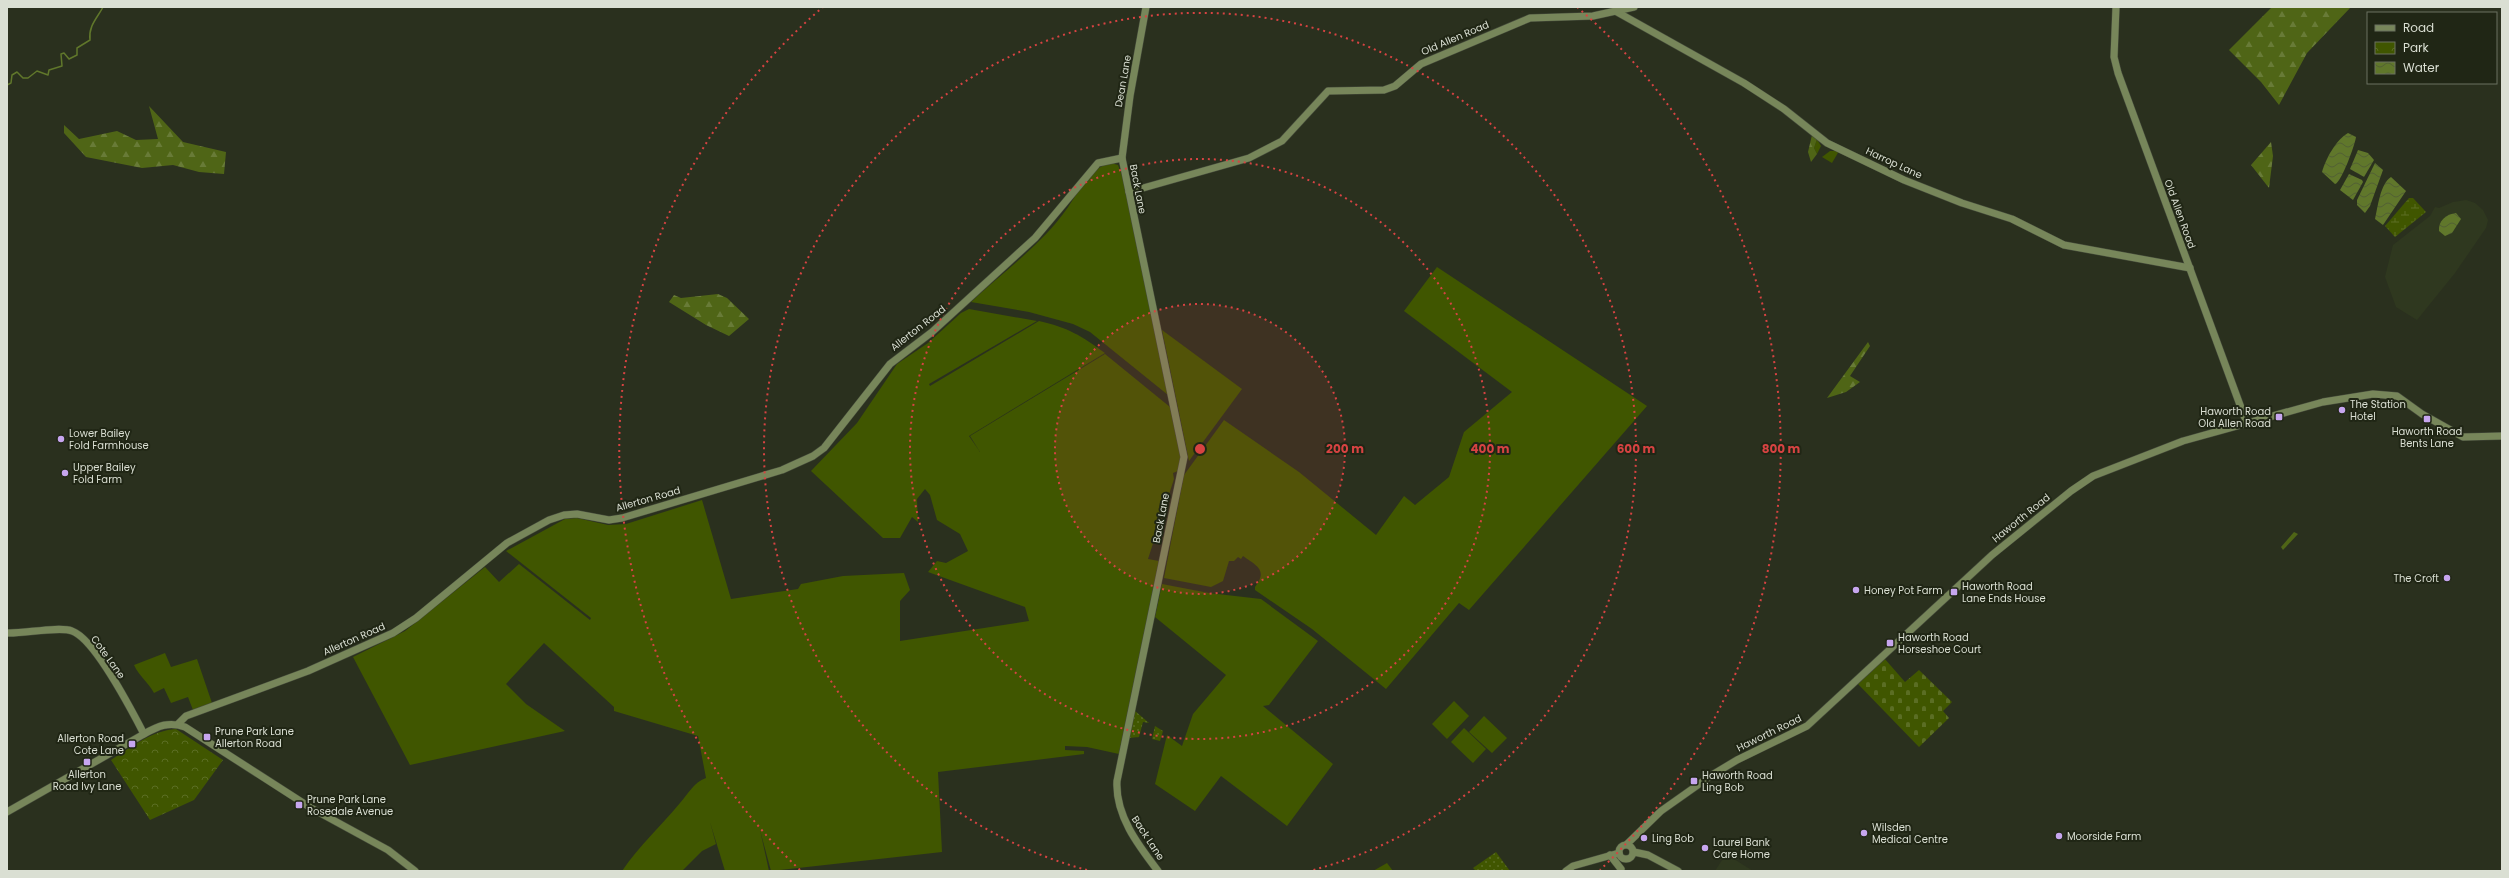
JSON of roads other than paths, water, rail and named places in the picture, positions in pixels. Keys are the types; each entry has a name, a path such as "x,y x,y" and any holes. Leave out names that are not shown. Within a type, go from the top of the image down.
{"street":[{"name":"Dean Lane","path":"1122,158 1130,96 1146,7"},
{"name":"Old Allen Road","path":"1129,192 1249,158 1282,141 1328,91 1384,90 1395,86 1420,64 1530,18 1579,17 1616,12 1634,7"},
{"name":"Old Allen Road","path":"2116,7 2116,65 2247,424"},
{"name":"Harrop Lane","path":"1616,12 1744,83 1784,109 1827,143 1904,180 1962,203 2012,219 2064,245 2190,268"},
{"name":"Back Lane","path":"1122,158 1184,457 1117,781 1118,807 1158,871"},
{"name":"Allerton Road","path":"7,812 144,734 166,724 178,724 186,716 308,671 394,633 416,618 507,543 549,520 564,515 576,514 609,520 622,518 782,470 813,456 835,437 890,364 932,332 1035,238 1098,163 1122,158"},
{"name":"Haworth Road","path":"1619,853 1621,847 1627,844 1661,811 1712,775 1737,760 1807,726 1992,554 2070,491 2093,476 2183,441 2323,402 2384,394 2397,396 2427,417 2463,437 2502,436"},
{"name":"Cote Lane","path":"7,633 72,631 83,639 125,697 144,734"},
{"path":"178,724 311,808 388,850 415,871"},
{"path":"1627,844 1633,848 1634,852"},
{"path":"1566,871 1573,866 1619,853 1626,859 1630,858 1634,852"},
{"path":"1634,852 1648,855 1678,871"},
{"path":"1610,855 1621,869"}],"water":[{"path":"2348,133 2356,137 2355,141 2344,171 2338,182 2335,184 2322,172 2332,150 2339,140"},
{"path":"2358,150 2368,153 2374,160 2364,177 2350,169"},
{"path":"2375,163 2383,170 2370,206 2365,213 2357,205 2357,200"},
{"path":"2349,174 2362,180 2363,182 2353,200 2340,190"},
{"path":"2391,177 2406,191 2383,225 2375,219 2382,190 2387,180"},
{"path":"2456,213 2461,219 2452,233 2445,236 2439,231 2441,221 2446,216"}],"waterway":[{"path":"7,85 11,83 12,75 17,72 23,78 28,78 37,71 48,75 49,70 62,66 61,54 64,53 69,59 77,55 77,48 90,40 90,30 103,7"}],"place":[{"name":"The Station Hotel","path":"2342,410"},
{"name":"Haworth Road Old Allen Road","path":"2279,417"},
{"name":"Haworth Road Bents Lane","path":"2427,419"},
{"name":"Lower Bailey Fold Farmhouse","path":"61,439"},
{"name":"Upper Bailey Fold Farm","path":"65,473"},
{"name":"The Croft","path":"2447,578"},
{"name":"Honey Pot Farm","path":"1856,590"},
{"name":"Haworth Road Lane Ends House","path":"1954,592"},
{"name":"Haworth Road Horseshoe Court","path":"1890,643"},
{"name":"Prune Park Lane Allerton Road","path":"207,737"},
{"name":"Allerton Road Cote Lane","path":"132,744"},
{"name":"Allerton Road Ivy Lane","path":"87,762"},
{"name":"Haworth Road Ling Bob","path":"1694,781"},
{"name":"Prune Park Lane Rosedale Avenue","path":"299,805"},
{"name":"Wilsden Medical Centre","path":"1864,833"},
{"name":"Moorside Farm","path":"2059,836"},
{"name":"Ling Bob","path":"1644,838"},
{"name":"Laurel Bank Care Home","path":"1705,848"}]}
